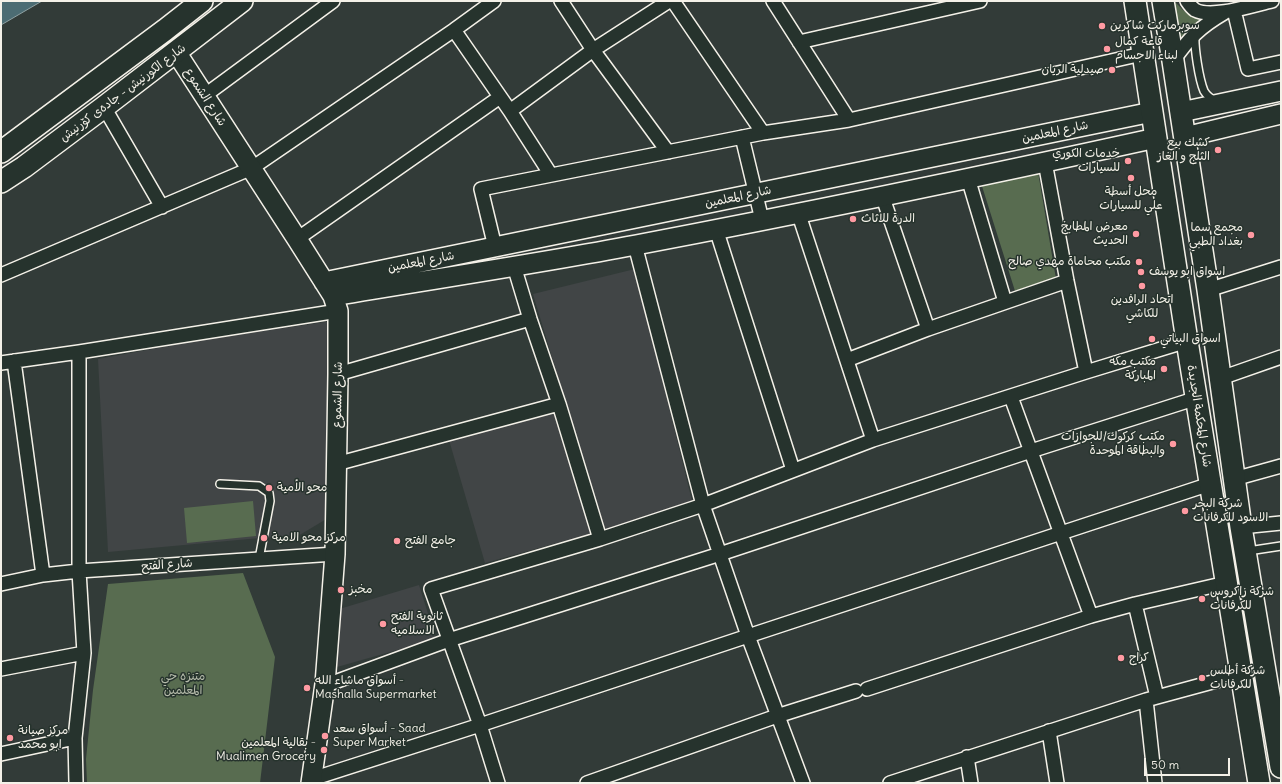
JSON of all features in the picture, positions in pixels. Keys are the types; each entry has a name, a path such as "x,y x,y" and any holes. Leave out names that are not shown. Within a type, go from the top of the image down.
{"main road":[{"name":"شارع الكورنيش - جادەی کۆرنیش","path":"1,152 202,1"},
{"name":"شارع الكورنيش - جادەی کۆرنیش","path":"1,182 24,167 104,107 242,1"},
{"name":"شارع المحكمة الجديدة","path":"1135,1 1187,341 1259,783"},
{"name":"شارع المحكمة الجديدة","path":"1163,1 1208,290 1241,527 1281,761"},
{"path":"1167,25 1168,1"}],"street":[{"path":"204,96 333,1"},
{"path":"1,275 252,168 494,1"},
{"path":"561,1 592,50 668,152"},
{"path":"510,111 592,50 668,1"},
{"path":"673,1 763,133"},
{"path":"773,1 849,120"},
{"path":"799,42 980,1"},
{"path":"1187,1 1192,8 1199,11 1213,13 1230,10 1249,4 1272,1"},
{"path":"1173,61 1187,41 1195,33 1213,19 1230,10"},
{"path":"1230,10 1248,69 1281,62"},
{"path":"454,30 510,111 551,175"},
{"name":"شارع الشموع","path":"176,52 297,238 332,296 338,374 335,554 325,684 312,781"},
{"path":"495,247 480,189 763,133 849,120 1142,54"},
{"path":"1181,112 1281,92"},
{"path":"297,238 500,97"},
{"path":"104,107 162,207"},
{"name":"شارع المعلمين","path":"332,296 495,247 1152,112"},
{"path":"1185,137 1281,114"},
{"path":"742,137 762,220"},
{"name":"شارع المعلمين","path":"332,296 635,245 968,178 1156,138"},
{"path":"1045,162 1067,281 1086,372"},
{"path":"968,178 1005,302"},
{"path":"882,195 928,329"},
{"path":"798,212 873,440"},
{"path":"716,229 793,470"},
{"path":"635,245 703,505 748,636 803,783"},
{"path":"514,266 530,319 559,404 600,539"},
{"path":"1208,290 1281,267"},
{"path":"847,360 928,329 1067,281"},
{"path":"43,575 7,362 79,352 332,296"},
{"path":"338,374 530,319"},
{"path":"498,783 480,725 431,589 600,539 703,505 873,440 1187,341"},
{"path":"76,783 75,738 84,653 79,571 79,352"},
{"path":"1221,378 1281,357"},
{"path":"1011,397 1091,616"},
{"path":"325,684 332,683 449,640 720,554 1031,451 1197,398"},
{"path":"336,464 559,404"},
{"path":"1234,479 1281,466"},
{"path":"312,781 1210,484"},
{"path":"1241,527 1281,523"},
{"name":"شارع الفتح","path":"1,584 43,575 79,571 335,554"},
{"path":"586,783 777,716 1091,616 1135,604 1226,583"},
{"path":"1135,604 1151,698 1155,783"},
{"path":"1,669 84,653"},
{"path":"890,783 1151,698 1242,674"},
{"path":"1049,731 1057,783"},
{"path":"1,754 75,738"},
{"path":"967,757 971,783"}],"lane":[{"path":"1195,33 1196,50 1204,90 1211,99 1224,104"},
{"path":"220,484 259,486 269,493 270,501 259,559"},
{"path":"1245,552 1281,546"}],"shaded area":[{"path":"635,269 693,505 604,531 533,294"},
{"path":"332,321 328,518 298,536 108,552 98,359 196,341"},
{"path":"557,413 593,533 485,563 449,440"},
{"name":"ثانوية الفتح الاسلاميه","path":"419,585 436,639 330,669 336,610"}],"green space":[{"path":"1175,2 1183,10 1200,20 1178,40"},
{"path":"1038,172 1056,279 1015,291 981,183"},
{"path":"253,501 256,536 187,543 184,508"},
{"name":"متنزه حي المعلمين","path":"243,573 275,657 260,783 87,783 86,759 93,690 108,584"}],"water":[{"path":"1,1 42,1 1,25"}],"place":[{"name":"سوبرماركت شاكرين","path":"1102,26"},
{"name":"قاعة كمال لبناء الاجسام","path":"1107,49"},
{"name":"صيدلية الريان","path":"1112,70"},
{"name":"كشك بيع الثلج و الغاز","path":"1218,150"},
{"name":"خدمات الكوري للسيارات","path":"1128,161"},
{"name":"محل أسطة علي للسيارات","path":"1131,178"},
{"name":"الدرة للاثاث","path":"853,219"},
{"name":"معرض المطابخ الحديث","path":"1136,234"},
{"name":"مجمع سما بغداد الطبي","path":"1251,235"},
{"name":"مكتب محاماة مهدي صالح","path":"1139,262"},
{"name":"اسواق ابو يوسف","path":"1141,272"},
{"name":"اتحاد الرافدين للكاشي","path":"1142,286"},
{"name":"اسواق البياتي","path":"1152,339"},
{"name":"مكتب مكه المباركة","path":"1164,369"},
{"name":"مكتب كركوك/للجوازات والبطاقة الموحدة","path":"1173,444"},
{"name":"محو الأمية","path":"269,488"},
{"name":"شركة البحر الاسود للكرفانات","path":"1185,511"},
{"name":"مركز محو الامية","path":"264,538"},
{"name":"جامع الفتح","path":"397,541"},
{"name":"مخبز","path":"341,590"},
{"name":"شركة زاكروس للكرفانات","path":"1202,599"},
{"name":"ثانوية الفتح الاسلاميه","path":"383,624"},
{"name":"كراج","path":"1121,658"},
{"name":"شركة أطلس للكرفانات","path":"1202,678"},
{"name":"أسواق ماشاء الله - Mashalla Supermarket","path":"307,688"},
{"name":"أسواق سعد - Saad Super Market","path":"325,736"},
{"name":"مركز صيانة ابو محمد","path":"10,738"},
{"name":"بقالية المعلمين - Mualimen Grocery","path":"324,750"}]}
